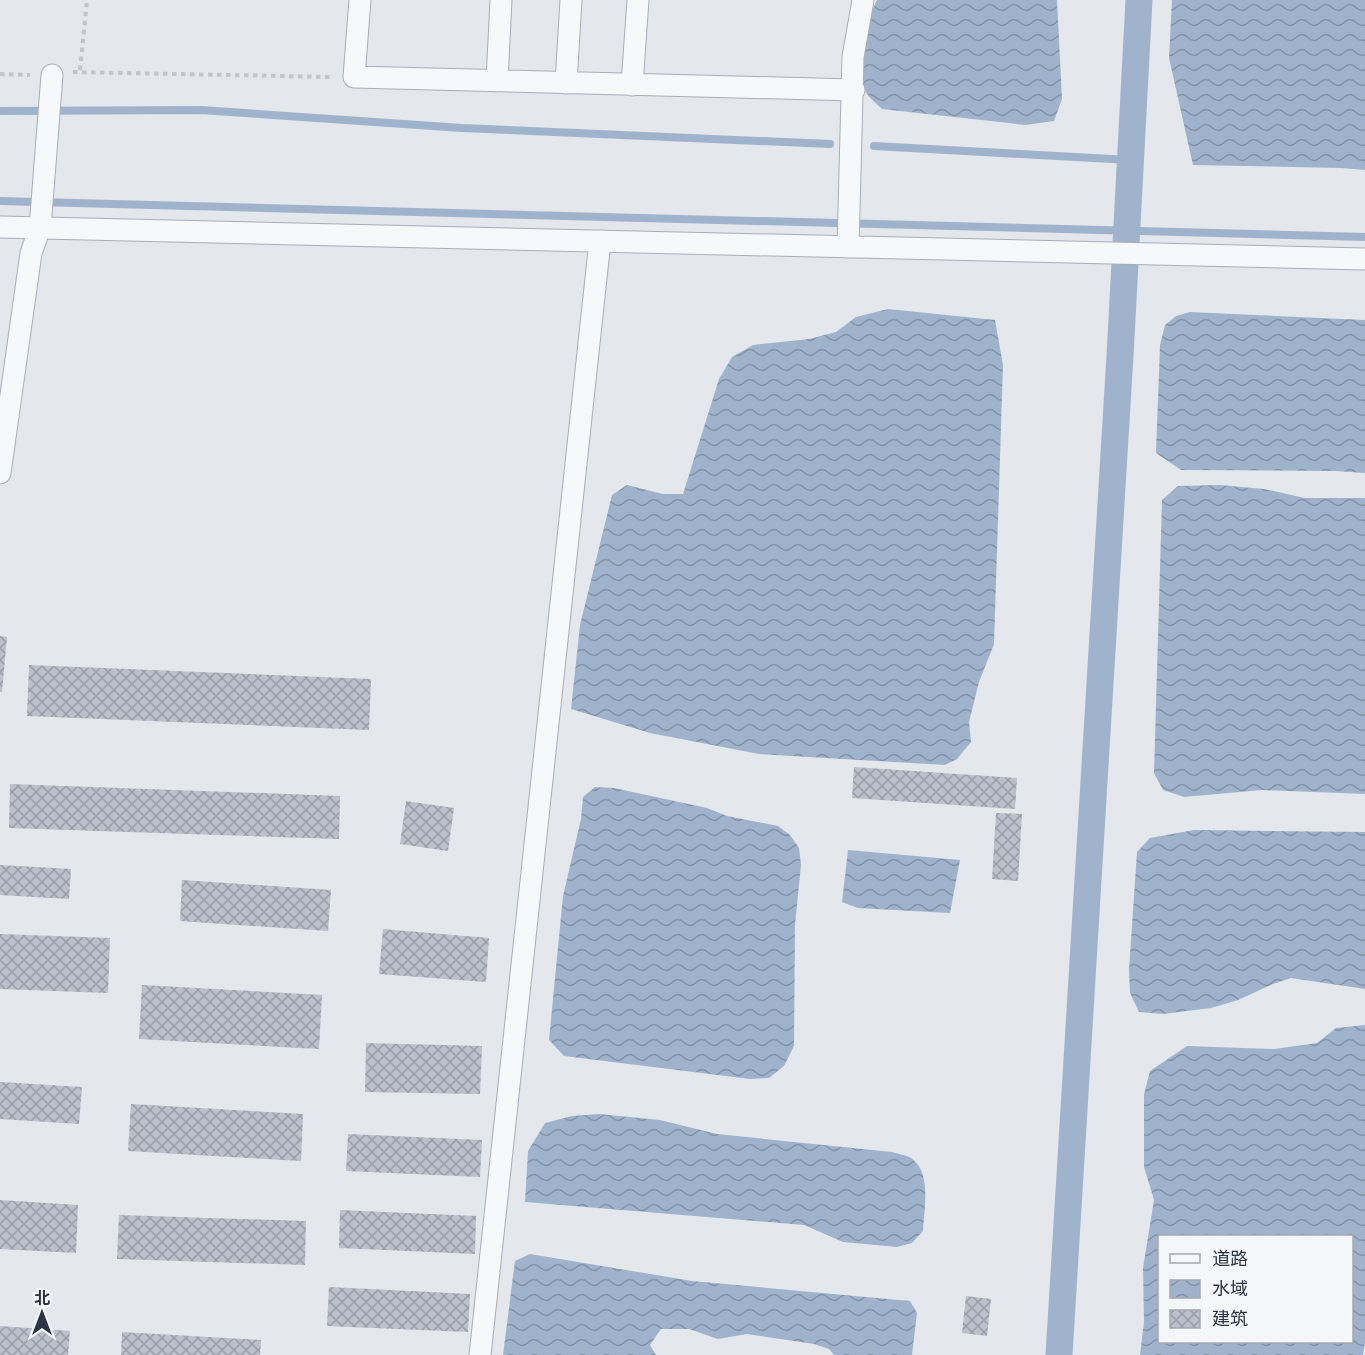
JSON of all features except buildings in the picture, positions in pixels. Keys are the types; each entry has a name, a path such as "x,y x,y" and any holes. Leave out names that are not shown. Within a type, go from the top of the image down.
{"street":[{"path":"360,0 354,77 854,90"},
{"path":"497,81 501,0"},
{"path":"566,83 571,0"},
{"path":"632,85 638,0"},
{"path":"849,242 853,57 863,0"},
{"path":"0,473 31,253 40,221 52,75"},
{"path":"0,227 40,221 600,241 849,242 1068,252 1365,258"},
{"path":"480,1355 600,241"}],"path":[{"path":"80,70 87,0"},
{"path":"0,74 52,75 80,70 354,77"}],"water":[{"path":"877,0 1057,0 1062,99 1054,121 1026,125 882,109 866,92 862,72 866,32"},
{"path":"1172,0 1365,0 1365,170 1193,165 1169,58"},
{"path":"888,309 995,320 1003,365 994,644 979,682 969,722 971,742 957,759 945,765 759,754 650,733 571,709 580,625 612,495 627,485 663,494 683,494 719,379 732,357 753,345 809,339 836,332 856,317"},
{"path":"1190,312 1365,320 1365,473 1181,470 1156,453 1160,345 1165,325 1176,316"},
{"path":"1220,485 1264,489 1305,498 1365,498 1365,794 1262,790 1184,797 1163,790 1154,773 1162,500 1178,486"},
{"path":"595,787 614,788 778,826 790,835 799,848 801,865 795,925 794,1046 784,1066 769,1078 750,1079 564,1056 549,1040 563,896 581,819 583,797"},
{"path":"1194,830 1365,832 1365,989 1291,978 1238,1000 1211,1008 1163,1014 1139,1012 1130,993 1129,970 1137,852 1150,838"},
{"path":"848,850 960,860 950,913 858,908 842,902"},
{"path":"1365,1025 1365,1342 1363,1355 1140,1355 1144,1322 1143,1268 1154,1200 1144,1167 1144,1094 1150,1071 1187,1046 1274,1049 1317,1043 1336,1028"},
{"path":"599,1114 660,1120 717,1134 892,1152 907,1156 918,1164 922,1172 925,1192 923,1231 912,1243 897,1247 843,1242 804,1225 525,1202 528,1151 545,1123 572,1116"},
{"path":"530,1254 692,1281 910,1301 917,1313 912,1355 834,1355 829,1349 814,1344 747,1334 718,1339 689,1329 661,1329 650,1345 656,1355 503,1355 515,1261"}],"waterway":[{"path":"1059,1355 1120,356 1139,0"},
{"path":"0,111 201,110 462,128 830,144"},
{"path":"874,146 1130,160"},
{"path":"0,201 1365,237"}]}
